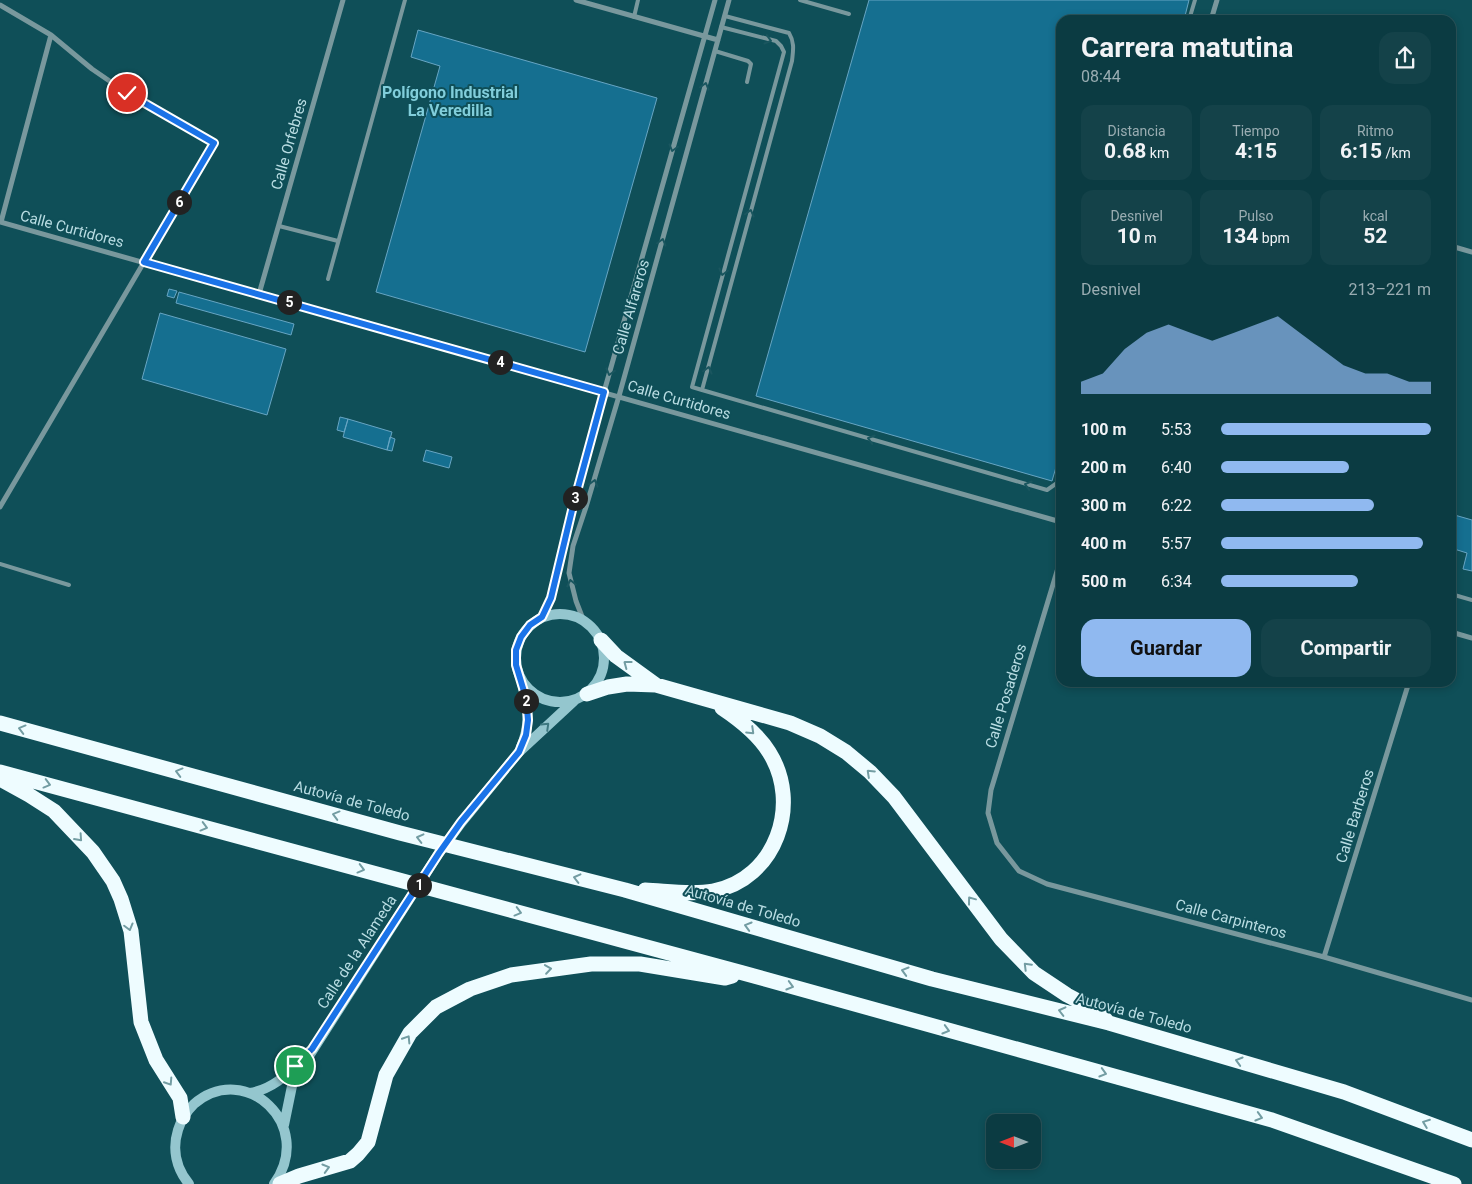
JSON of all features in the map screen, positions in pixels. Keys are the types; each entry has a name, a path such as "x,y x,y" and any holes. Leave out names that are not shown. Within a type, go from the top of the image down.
{"highway":[{"path":"601,640 616,656 656,684"},
{"path":"580,698 608,687 627,684 656,684 790,723 820,736 846,752 870,772 894,797 1001,939 1034,973 1067,995 1097,1011 1109,1023"},
{"path":"625,890 714,891 736,883 754,871 769,854 778,839 784,804 778,770 770,752 740,720 713,701"},
{"name":"Autovía de Toledo","path":"0,723 400,833 625,890 932,979 1109,1023 1344,1092 1472,1140"},
{"path":"0,772 743,973 1272,1120 1454,1184"},
{"path":"0,779 30,795 54,811 93,852 112,881 121,899 131,931 141,1022 156,1060 180,1098 183,1117"},
{"path":"280,1184 299,1176 350,1161 358,1154 368,1142 386,1075 410,1033 436,1007 470,988 511,974 591,964 640,964 725,978 743,973"}],"street":[{"name":"Calle Orfebres","path":"259,294 343,0"},
{"path":"576,0 718,40"},
{"name":"Calle Alfareros","path":"542,617 551,598 573,506 604,392 715,0"},
{"name":"Calle Alfareros","path":"583,619 569,573 573,546 619,396 729,0"},
{"path":"1212,15 1217,0"},
{"path":"0,5 51,35 86,64 127,93 214,143 0,507"},
{"path":"0,222 51,35"},
{"name":"Calle Curtidores","path":"0,222 1056,521"},
{"path":"1456,247 1472,252"},
{"name":"Calle Posaderos","path":"997,843 988,813 991,790 1056,575"},
{"path":"555,614 569,614 583,619 594,628 601,640 605,654 604,669 597,683 580,698 558,703 544,700 531,692 521,680 516,665 516,650 521,637 530,625 542,617 555,614"},
{"path":"1456,633 1472,638"},
{"name":"Calle de la Alameda","path":"519,752 526,735 528,720 526,698 521,680"},
{"name":"Calle Barberos","path":"1324,957 1407,687"},
{"name":"Calle de la Alameda","path":"284,1125 292,1086 312,1049 439,853 519,752 580,698"},
{"name":"Calle Carpinteros","path":"997,843 1019,871 1047,884 1324,957 1472,1000"},
{"name":"Calle de la Alameda","path":"250,1094 272,1086 312,1049"},
{"name":"Calle de la Alameda","path":"183,1117 194,1105 208,1096 229,1090 250,1094 267,1103 284,1125 288,1145 285,1166 274,1184"},
{"path":"183,1117 176,1137 176,1160 189,1184"},
{"path":"179,1184 180,1170"}],"lane":[{"path":"328,279 405,0"},
{"path":"634,16 638,0"},
{"path":"800,0 849,14"},
{"path":"1190,15 1195,0"},
{"path":"702,390 794,48 793,39 789,33 725,16"},
{"path":"721,27 776,41 782,46 784,52 692,388 1047,490 1056,484"},
{"path":"714,52 748,61 751,64 747,82"},
{"path":"279,226 338,241"},
{"path":"0,564 69,585"},
{"path":"1456,595 1472,600"}],"building":[{"path":"869,0 1189,0 1185,15 1056,15 1056,467 1052,481 756,396"},
{"path":"418,30 657,98 585,352 376,292 440,66 411,57"},
{"path":"169,289 177,291 174,298 167,296"},
{"path":"179,292 294,324 291,335 176,303"},
{"path":"160,313 286,349 267,415 142,379"},
{"path":"340,417 348,419 344,432 337,430"},
{"path":"348,419 392,432 387,450 343,437"},
{"path":"390,437 395,439 392,451 387,450"},
{"path":"426,450 452,457 449,468 423,461"},
{"path":"1456,515 1472,520 1472,571 1463,569 1467,553 1456,550"}],"district":[{"name":"Polígono Industrial La Veredilla","path":"450,101"}],"route":[{"path":"127,93 214,143 144,262 604,392 573,506 551,598 542,617 530,625 521,637 516,650 516,665 526,698 528,720 526,735 519,752 461,822 312,1049 295,1066"}]}
